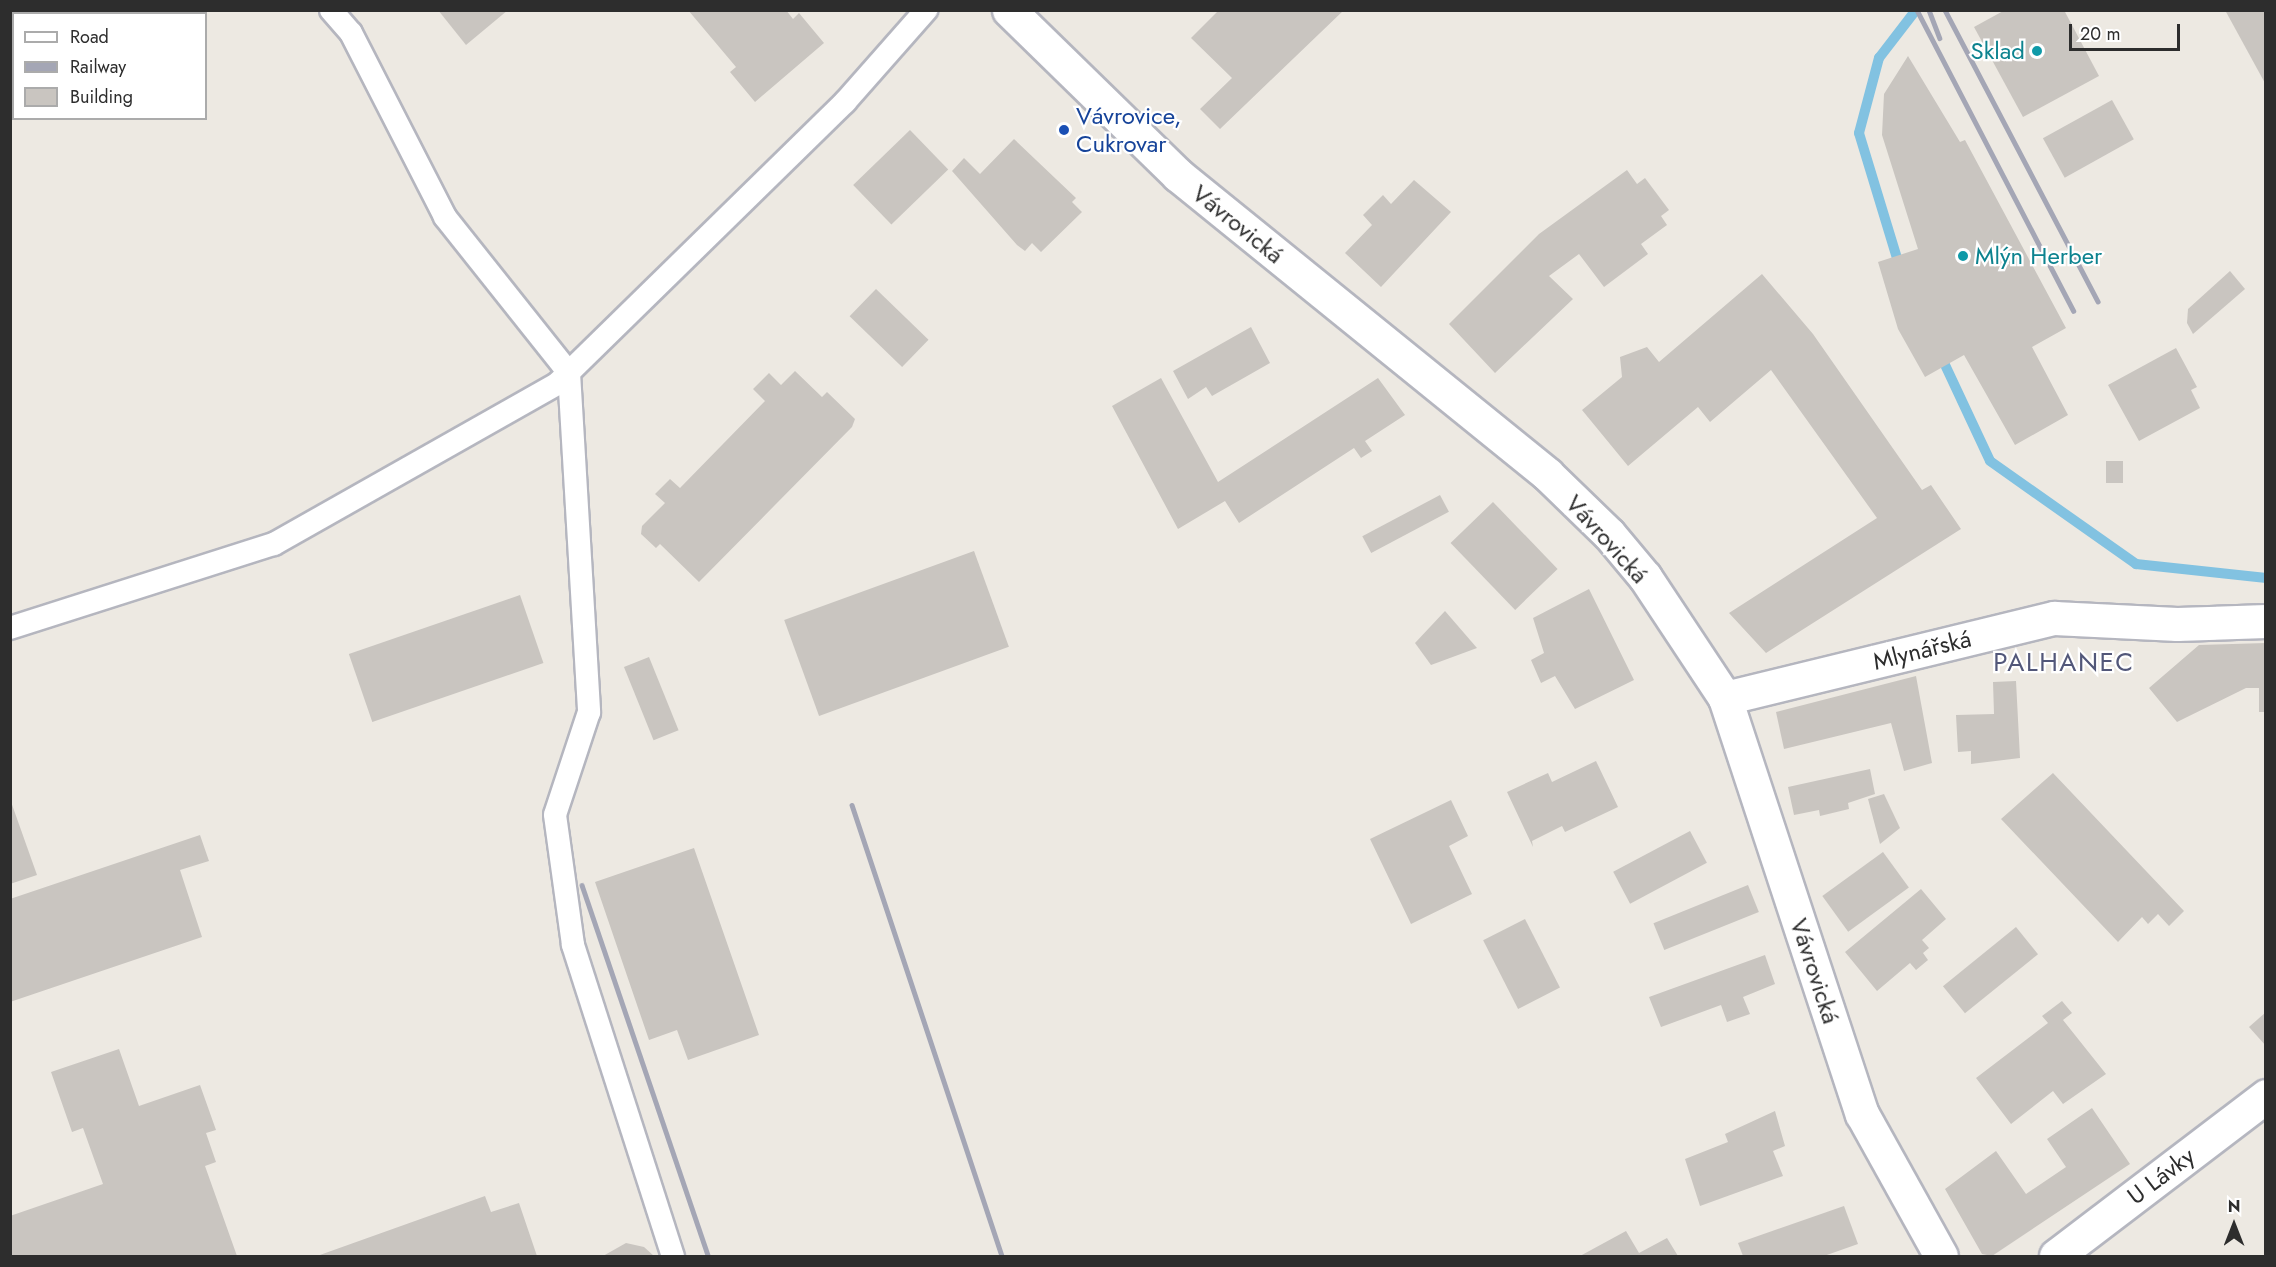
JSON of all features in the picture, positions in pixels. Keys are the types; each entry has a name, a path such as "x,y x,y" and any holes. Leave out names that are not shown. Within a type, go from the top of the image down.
{"street":[{"name":"Vávrovická","path":"1009,10 1178,175 1547,474 1609,534 1645,577 1725,698 1862,1114 1941,1257"},
{"name":"Mlynářská","path":"1725,698 2054,618 2177,624 2265,621"},
{"name":"U Lávky","path":"2056,1257 2265,1096"}],"lane":[{"path":"331,10 351,33 445,217 569,373 589,712 555,815 573,945 673,1257"},
{"path":"10,628 274,544 558,383 845,102 926,10"}],"building":[{"path":"438,10 508,10 466,45"},
{"path":"688,10 786,10 793,19 799,13 824,43 755,102 730,72 736,67"},
{"path":"1219,10 1344,10 1220,129 1200,109 1232,78 1191,38"},
{"name":"Sklad","path":"2005,10 2064,10 2099,76 2023,117 1974,27"},
{"path":"2225,10 2266,10 2266,85"},
{"name":"Mlýn Herber","path":"1908,56 1960,142 1965,140 2066,328 2032,347 2068,415 2015,445 1964,355 1925,377 1898,329 1878,262 1918,249 1882,135 1884,94"},
{"path":"2112,100 2134,139 2065,178 2043,138"},
{"path":"910,130 948,170 891,224 853,185"},
{"path":"1014,139 1076,198 1072,202 1082,212 1041,252 1032,243 1025,251 1017,245 952,171 964,158 980,174"},
{"path":"1627,170 1637,184 1645,178 1669,210 1661,216 1667,225 1641,244 1648,254 1604,287 1579,254 1549,276 1573,299 1495,373 1449,324 1539,234"},
{"path":"1414,180 1451,212 1381,287 1345,253 1372,225 1363,215 1383,195 1391,204"},
{"path":"2230,271 2245,289 2193,334 2187,323 2188,309"},
{"path":"1762,274 1813,334 1922,490 1931,485 1961,529 1766,653 1729,613 1877,518 1771,370 1710,422 1698,407 1628,466 1582,410 1622,377 1620,357 1647,347 1659,362"},
{"path":"876,289 929,340 902,367 850,316"},
{"path":"1251,327 1270,363 1212,396 1206,387 1188,399 1173,371"},
{"path":"2176,348 2197,387 2191,390 2200,408 2139,441 2108,385"},
{"path":"795,371 822,397 827,392 855,419 852,427 699,582 660,544 656,548 641,534 642,526 665,503 655,494 670,479 680,488 765,401 753,389 769,373 781,385"},
{"path":"1161,378 1218,482 1378,378 1405,415 1365,441 1372,451 1361,458 1354,448 1239,523 1225,501 1178,529 1112,406"},
{"path":"2106,461 2123,461 2123,483 2106,483"},
{"path":"1440,495 1449,512 1371,553 1362,536"},
{"path":"1493,502 1558,569 1515,610 1451,543"},
{"path":"974,551 1009,647 819,716 784,620"},
{"path":"1589,589 1634,680 1575,709 1555,676 1541,683 1531,660 1544,653 1533,618"},
{"path":"520,595 543,663 372,722 349,654"},
{"path":"1445,611 1477,648 1431,665 1415,643"},
{"path":"2266,643 2266,712 2259,712 2259,688 2246,688 2177,722 2149,688 2199,645"},
{"path":"649,657 679,730 654,740 624,667"},
{"path":"1916,676 1932,763 1904,771 1891,723 1784,749 1776,712"},
{"path":"2016,681 2020,758 1971,764 1971,751 1958,752 1956,715 1994,714 1993,682"},
{"path":"1596,761 1618,807 1565,832 1562,826 1532,841 1533,847 1507,792 1548,773 1552,782"},
{"path":"1870,769 1875,794 1848,803 1849,809 1820,816 1819,810 1794,815 1788,787"},
{"path":"2053,773 2184,911 2169,926 2158,914 2148,924 2142,917 2118,942 2001,819"},
{"path":"1884,794 1900,828 1880,844 1868,799"},
{"path":"10,799 37,875 10,884"},
{"path":"1451,800 1468,836 1449,846 1472,894 1411,924 1370,839"},
{"path":"1690,831 1707,863 1630,904 1613,872"},
{"path":"200,835 209,861 180,870 202,937 10,1002 10,899"},
{"path":"694,848 759,1035 688,1060 677,1030 649,1040 595,882"},
{"path":"1883,852 1909,888 1848,932 1822,896"},
{"path":"1748,885 1759,912 1664,950 1653,923"},
{"path":"1921,889 1946,919 1922,940 1929,948 1923,953 1928,960 1916,970 1910,963 1877,991 1845,952"},
{"path":"1525,919 1560,988 1518,1009 1483,940"},
{"path":"2016,927 2038,954 1965,1013 1943,986"},
{"path":"1765,955 1775,984 1743,997 1750,1014 1727,1022 1721,1005 1661,1027 1649,997"},
{"path":"2062,1001 2072,1013 2063,1020 2106,1074 2063,1104 2053,1091 2011,1124 1976,1078 2048,1023 2042,1016"},
{"path":"2266,1012 2266,1046 2249,1027"},
{"path":"119,1049 139,1106 200,1085 216,1130 206,1133 216,1162 205,1166 237,1256 10,1256 10,1216 103,1184 83,1128 72,1132 51,1072"},
{"path":"2092,1108 2130,1164 1992,1256 1982,1254 1945,1189 1996,1151 2026,1194 2066,1167 2047,1139"},
{"path":"1775,1111 1785,1146 1773,1151 1783,1176 1700,1206 1685,1159 1728,1142 1725,1134"},
{"path":"485,1196 491,1212 519,1203 537,1256 317,1256"},
{"path":"1844,1206 1858,1244 1824,1256 1743,1256 1738,1243"},
{"path":"1626,1231 1639,1253 1667,1238 1678,1256 1580,1256"},
{"path":"626,1243 644,1247 654,1256 603,1256"}],"waterway":[{"path":"1900,268 1859,133 1879,58 1916,10"},
{"path":"1939,352 1990,461 2136,564 2266,578"}],"railway":[{"path":"1917,10 2074,311"},
{"path":"1929,10 1940,38"},
{"path":"1945,10 2098,301"},
{"path":"852,805 1002,1256"},
{"path":"582,885 708,1256"}],"place":[{"name":"Sklad","path":"2037,51"},
{"name":"Vávrovice, Cukrovar","path":"1064,130"},
{"name":"Mlýn Herber","path":"1963,256"}],"district":[{"name":"PALHANEC","path":"2064,663"}]}
